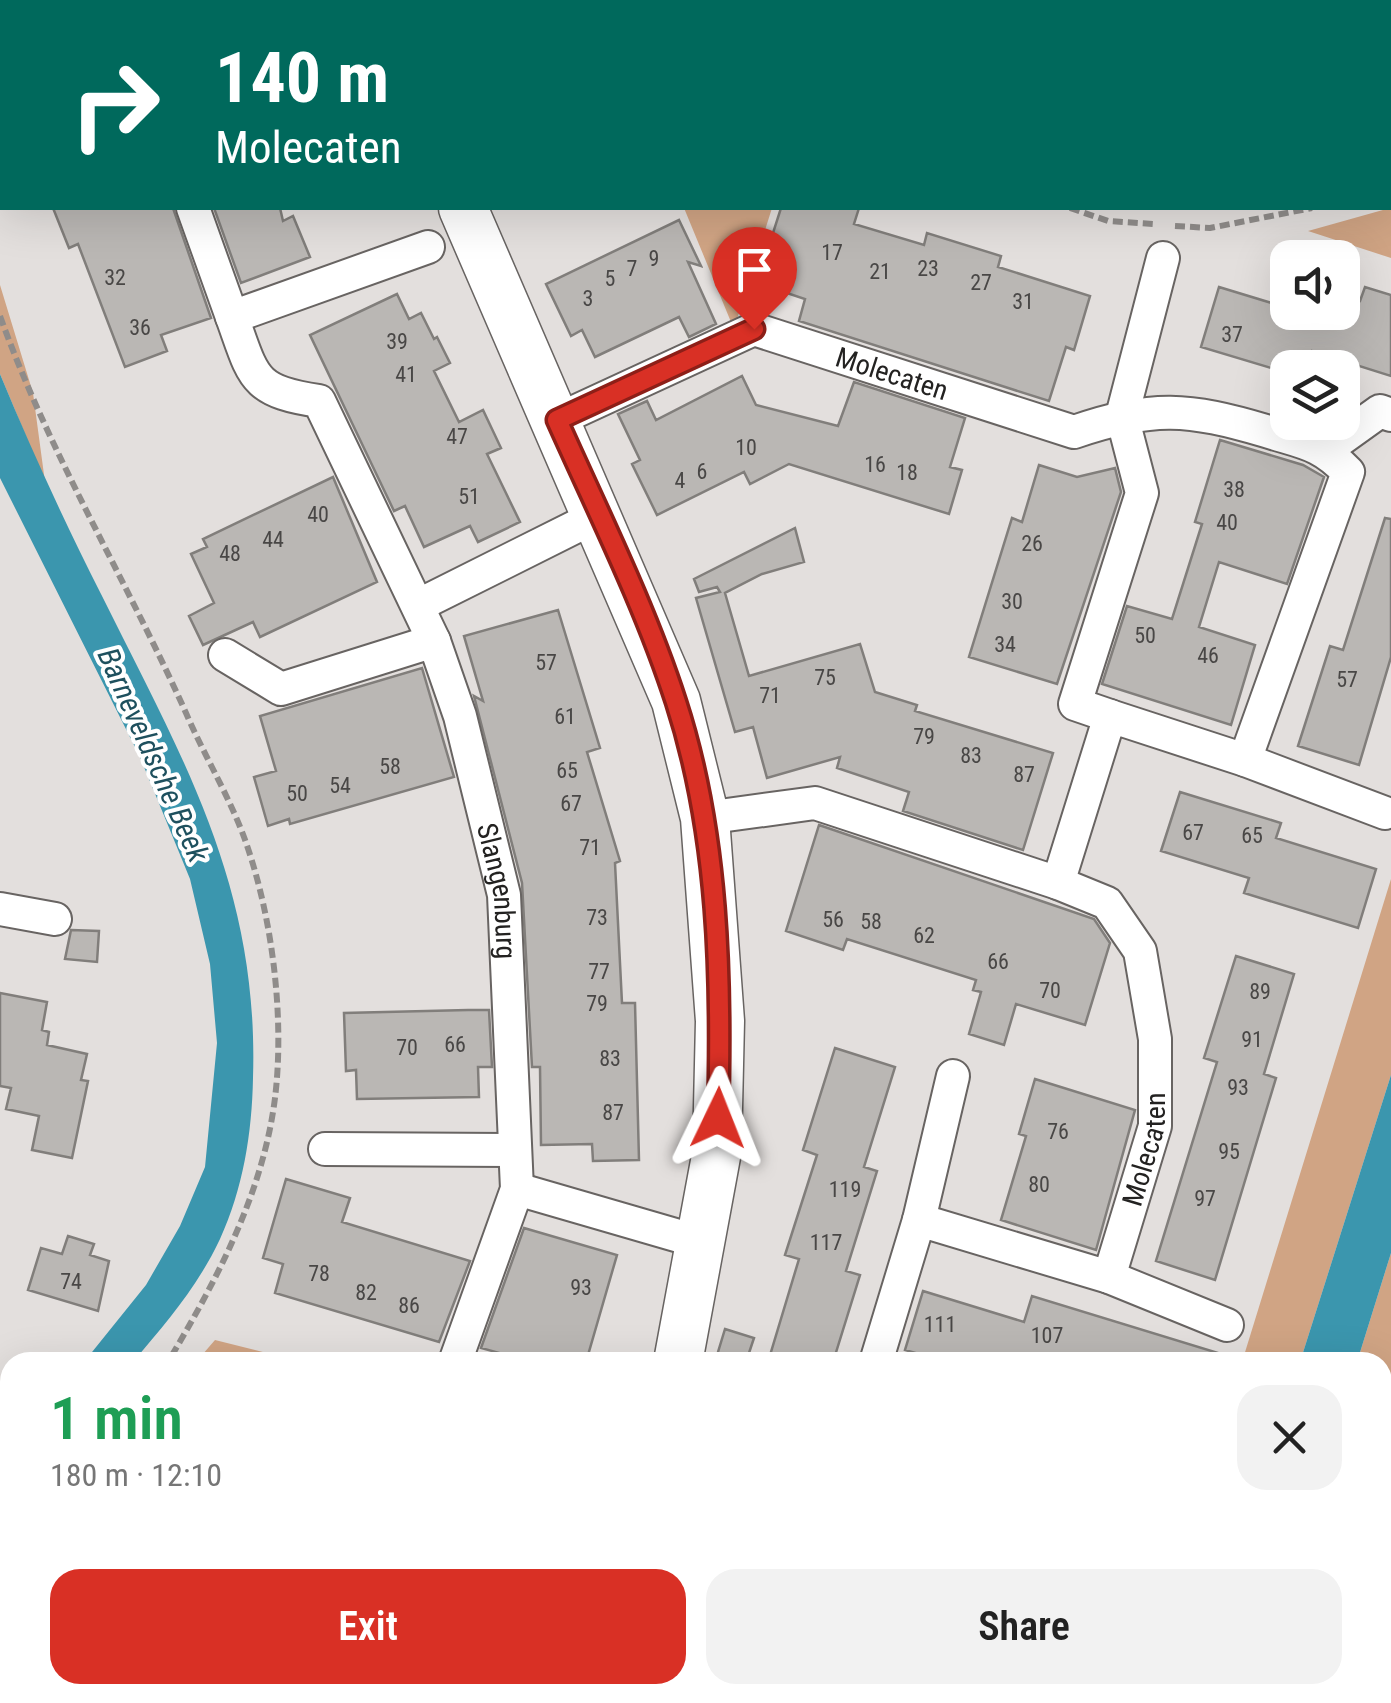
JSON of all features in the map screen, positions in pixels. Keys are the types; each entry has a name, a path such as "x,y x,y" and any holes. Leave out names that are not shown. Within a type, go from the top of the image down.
{"street":[{"name":"Slangenburg","path":"193,210 258,378 274,394 319,401 419,605 460,716 504,896 517,1189 460,1352"},
{"path":"464,210 599,515 676,701 705,818 720,1022 716,1151 703,1243 680,1352"},
{"path":"232,317 428,247"},
{"path":"1162,258 1122,416 1142,493 1075,704 1245,760 1386,814"},
{"name":"Molecaten","path":"557,420 754,329 1074,432 1122,416 1200,412 1327,450"},
{"path":"1245,760 1348,472 1327,450 1380,411 1391,414"},
{"path":"419,605 599,515"},
{"path":"225,655 281,688 434,641"},
{"path":"1058,883 1110,716"},
{"name":"Molecaten","path":"705,818 815,804 1058,883 1106,904 1140,951 1155,1039 1155,1126 1108,1277"},
{"path":"0,909 55,919"},
{"path":"879,1352 919,1220 953,1076"},
{"path":"325,1149 514,1150"},
{"path":"517,1189 703,1243"},
{"path":"919,1220 1108,1277 1227,1324"}],"path":[{"path":"1076,210 1108,221 1210,228 1295,210"},
{"path":"0,316 29,398 64,472 110,553 244,836 275,962 275,1097 254,1184 219,1276 174,1352"}],"shaded area":[{"path":"685,210 771,210 737,319 731,322"},
{"path":"1391,210 1391,258 1360,248 1360,240 1336,240 1308,231"},
{"path":"0,285 33,393 45,482 0,374"},
{"path":"1391,879 1391,1075 1303,1352 1245,1352"},
{"path":"1391,1253 1391,1352 1360,1352"},
{"path":"215,1340 262,1352 205,1352"}],"water":[{"name":"Barneveldsche Beek","path":"0,374 61,512 187,769 229,884 243,945 252,1009 253,1078 251,1119 240,1181 228,1220 202,1273 141,1352 92,1352 146,1285 180,1226 205,1167 217,1043 210,964 190,879 140,757 0,478"},
{"path":"1391,1075 1391,1253 1360,1352 1303,1352"}],"building":[{"path":"54,210 174,210 211,318 161,335 167,351 125,367 78,244 69,248"},
{"path":"215,210 280,210 283,221 293,216 310,257 241,283"},
{"path":"780,210 858,210 854,224 924,245 927,233 1001,256 998,267 1090,296 1074,350 1066,347 1049,401 799,321 805,299 757,283"},
{"path":"679,220 701,266 688,262 716,324 689,337 679,317 595,357 582,330 571,336 546,284"},
{"path":"1219,287 1270,303 1270,330 1360,330 1360,301 1365,287 1391,295 1391,376 1360,366 1360,350 1270,350 1270,368 1201,347"},
{"path":"397,294 409,319 421,313 450,363 434,371 459,422 483,410 501,448 487,454 520,522 478,542 470,526 424,547 405,506 394,511 310,335"},
{"path":"742,376 756,405 838,426 854,382 965,418 950,467 962,470 949,514 789,464 750,484 744,472 657,515 632,464 640,460 618,414 647,401 656,420"},
{"path":"1220,440 1303,465 1324,477 1287,584 1219,562 1199,627 1255,645 1231,725 1102,684 1127,606 1172,619 1202,524 1195,522"},
{"path":"1039,465 1077,477 1115,468 1121,492 1057,684 969,657 1012,518 1022,522"},
{"path":"333,477 377,582 260,637 253,622 203,645 189,616 214,603 191,554 207,547 203,539"},
{"path":"1385,518 1391,519 1391,657 1359,765 1298,746 1330,646 1343,650"},
{"path":"795,528 804,562 762,574 725,593 749,676 860,644 875,692 917,705 915,711 1053,753 1023,850 903,811 909,792 837,768 840,757 767,778 753,727 735,732 696,598 720,592 717,587 699,592 694,579"},
{"path":"558,610 600,748 587,752 620,861 615,863 622,1003 635,1003 639,1160 593,1161 592,1144 541,1145 540,1067 532,1067 522,883 474,696 483,701 464,636"},
{"path":"422,668 454,777 290,824 289,819 268,826 254,777 276,771 260,716"},
{"path":"1180,792 1281,823 1276,838 1376,869 1358,928 1244,893 1249,878 1161,851"},
{"path":"819,825 1094,919 1110,943 1085,1025 1016,1004 1004,1045 969,1034 981,992 973,990 976,980 847,939 843,950 786,931"},
{"path":"71,930 99,931 97,962 65,959"},
{"path":"1236,956 1294,974 1264,1074 1276,1078 1215,1280 1156,1261 1217,1062 1204,1058"},
{"path":"0,993 47,1002 42,1030 49,1032 47,1045 87,1054 81,1080 88,1081 72,1158 32,1150 39,1116 6,1109 11,1088 0,1086"},
{"path":"489,1010 492,1067 478,1067 479,1097 357,1099 356,1070 346,1071 344,1013"},
{"path":"835,1048 895,1067 864,1167 877,1171 846,1271 860,1275 836,1352 771,1352 799,1259 785,1255 817,1155 803,1150"},
{"path":"1035,1079 1135,1110 1096,1250 1001,1220 1026,1136 1019,1134"},
{"path":"286,1179 350,1198 342,1222 470,1261 439,1342 275,1293 283,1264 263,1258"},
{"path":"524,1228 617,1255 589,1352 496,1352 481,1348"},
{"path":"68,1236 94,1244 90,1255 109,1261 98,1311 28,1290 41,1248 62,1254"},
{"path":"923,1291 1024,1322 1032,1296 1215,1352 912,1352 905,1350"},
{"path":"725,1329 754,1338 749,1352 718,1352"}],"route":[{"path":"718,1118 720,1022 705,818 676,701 557,420 754,329"}]}
